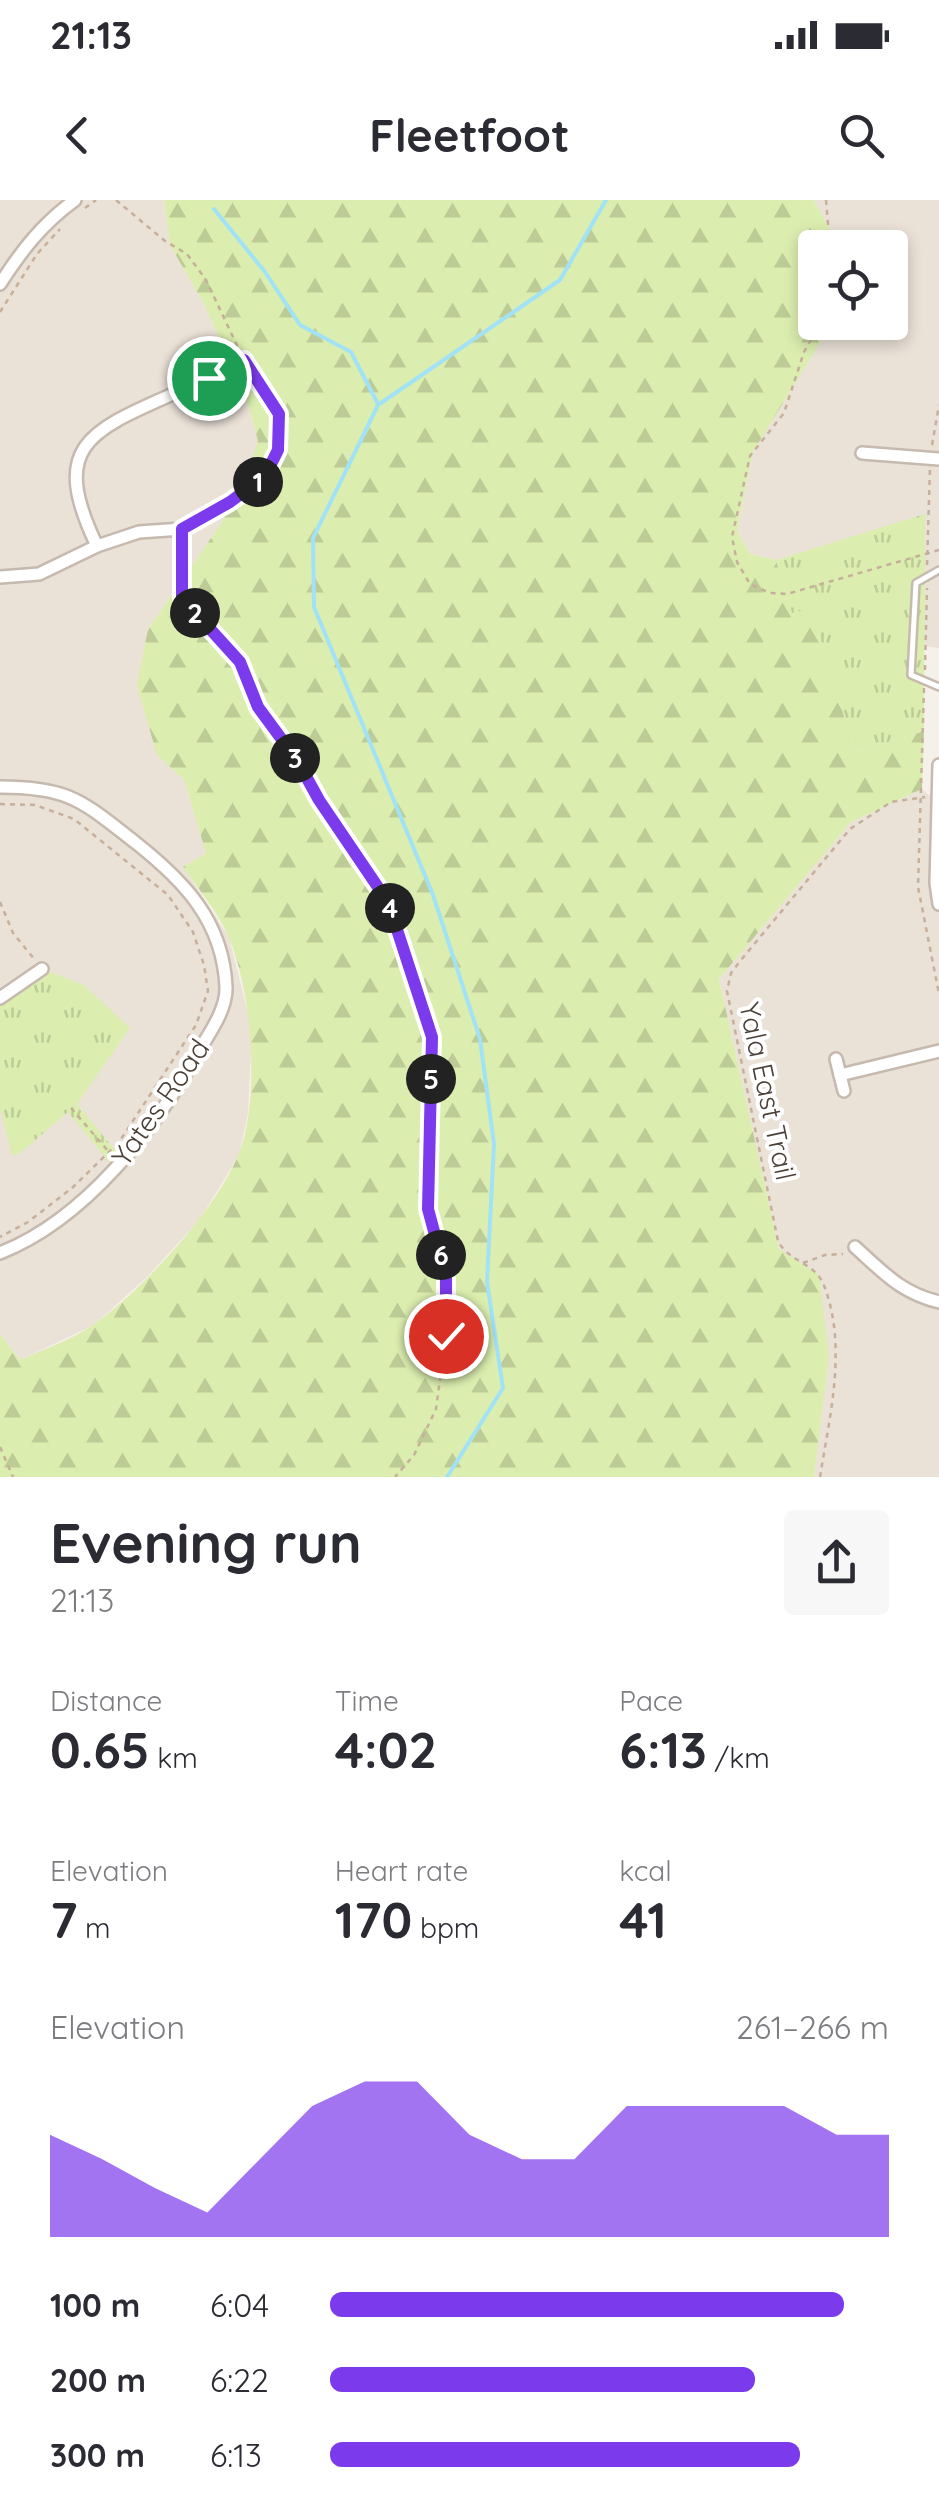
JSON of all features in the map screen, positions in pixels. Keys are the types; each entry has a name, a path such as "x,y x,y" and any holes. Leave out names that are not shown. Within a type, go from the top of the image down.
{"street":[{"path":"0,284 26,244 51,217 75,200"},
{"path":"97,546 79,508 74,468 92,438 120,417 173,394"},
{"path":"862,454 935,459"},
{"path":"0,577 40,574 97,546 139,532 182,529"},
{"path":"939,765 939,904"},
{"name":"Yates Road","path":"0,786 52,790 84,802 185,885 211,926 222,959 226,991 216,1021 189,1070 120,1164 36,1234 0,1253"},
{"path":"0,998 42,969"},
{"path":"840,1075 939,1051"},
{"path":"836,1059 844,1091"},
{"path":"857,1249 897,1285 915,1296 939,1302"}],"lane":[{"path":"939,570 916,583 911,675 939,686"}],"path":[{"path":"75,216 96,200"},
{"path":"116,200 165,241 188,254 206,280 244,360 279,414 278,450 265,476 230,502 182,529 182,598 240,662 258,707 297,760 319,800 388,902 432,1037 428,1209 446,1276 446,1336 436,1408 414,1454 395,1477"},
{"path":"826,200 828,230"},
{"path":"0,312 60,228"},
{"path":"811,340 784,412 750,456 732,537 737,562 750,584 787,594 939,550"},
{"path":"173,394 244,360"},
{"path":"939,405 929,515 918,887 939,994"},
{"path":"929,515 939,515"},
{"name":"Yala East Trail","path":"820,1477 836,1360 824,1285 815,1272 787,1254 778,1241 727,982 850,830 891,802 938,797"},
{"path":"0,804 35,805 57,812 87,830 168,895 193,932 208,991 196,1025 110,1153 28,1222 0,1237"},
{"path":"0,902 13,933 42,969"},
{"path":"72,1108 110,1153"},
{"path":"802,1263 857,1249"},
{"path":"0,1448 13,1477"}],"shaded area":[{"path":"0,200 164,200 170,245 204,304 247,401 258,441 222,522 148,629 157,755 184,780 206,853 184,868 229,937 252,1030 248,1113 239,1155 200,1219 148,1276 94,1325 20,1360 0,1334"},
{"path":"814,200 939,200 939,648 923,646 924,515 776,560 750,554 737,531 753,452 821,340 908,340 908,230 830,230"},
{"path":"922,789 939,804 939,1477 814,1477 829,1357 779,1249 719,979 851,822"}],"green space":[{"path":"164,200 814,200 830,230 798,230 798,340 822,340 753,452 737,531 750,554 776,560 792,612 811,607 855,752 924,731 922,789 851,822 719,979 779,1249 819,1275 829,1357 814,1477 0,1477 0,1334 20,1360 87,1329 135,1290 213,1201 238,1156 250,1106 251,1047 237,961 220,919 183,867 206,853 184,780 157,755 137,686 148,629 222,522 258,441 247,401 204,304 170,245"},
{"path":"925,514 924,731 855,752 811,608 792,613 776,560"},
{"path":"42,969 84,985 130,1028 77,1104 123,1160 115,1169 68,1112 12,1156 0,1107 0,998"}],"waterway":[{"path":"447,1477 503,1388 487,1282 494,1144 480,1039 433,895 314,607 313,538 378,405 560,280 606,200"},
{"path":"214,209 265,272 300,325 351,352 378,404"}],"route":[{"path":"209,378 244,360 279,414 278,450 265,476 230,502 182,529 182,598 240,662 258,707 297,760 319,800 388,902 432,1037 428,1209 446,1276 446,1336"}]}
